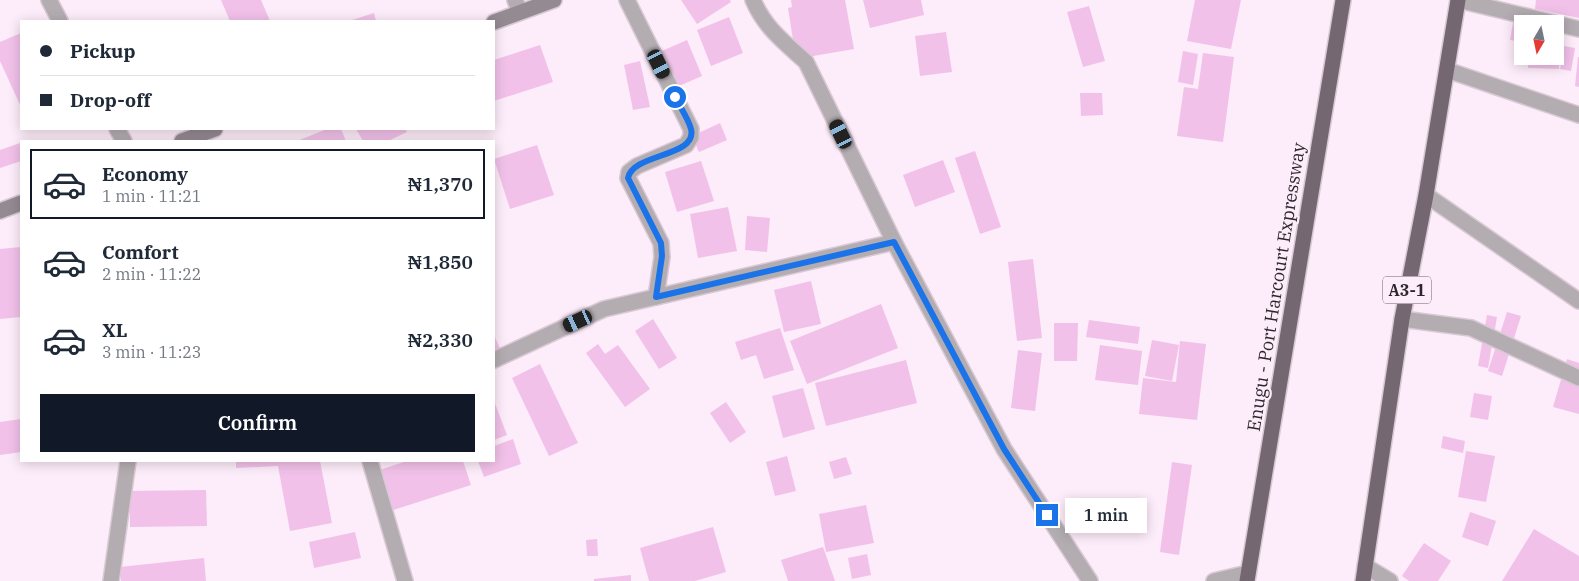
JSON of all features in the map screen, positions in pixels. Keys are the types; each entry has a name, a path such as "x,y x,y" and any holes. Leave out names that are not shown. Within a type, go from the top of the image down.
{"highway":[{"name":"Enugu - Port Harcourt Expressway","path":"1248,577 1343,0"},
{"name":"A3-1","path":"1364,574 1402,320 1426,195 1458,0"}],"main road":[{"path":"495,21 518,6 554,0"},
{"path":"185,140 212,130"},
{"path":"0,211 20,203"}],"street":[{"path":"49,0 59,20"},
{"path":"627,0 691,129 691,137 686,145 637,166 629,172 628,178 661,243 662,256 656,297"},
{"path":"753,0 761,17 782,41 806,62 894,242 1004,449 1090,581"},
{"path":"1458,0 1579,29"},
{"path":"1447,70 1579,115"},
{"path":"1426,195 1579,301"},
{"path":"495,360 604,309 894,242"},
{"path":"1402,320 1471,328 1579,378"},
{"path":"111,581 128,462"},
{"path":"370,462 404,581"},
{"path":"1364,574 1390,581"},
{"path":"1214,581 1248,577"}],"building":[{"path":"221,0 261,0 270,20 230,20"},
{"path":"681,0 730,0 731,2 697,24"},
{"path":"791,0 845,0 854,49 796,59 788,8 792,7"},
{"path":"863,0 921,0 924,15 870,28"},
{"path":"1195,0 1241,0 1231,49 1187,41"},
{"path":"1536,0 1579,0 1579,18 1535,9"},
{"path":"1089,6 1105,61 1083,67 1067,12"},
{"path":"1516,6 1534,10 1533,15 1514,15"},
{"path":"374,13 376,20 352,20"},
{"path":"729,17 743,53 711,66 697,30"},
{"path":"1514,17 1514,41 1510,40"},
{"path":"946,32 952,72 920,76 915,36"},
{"path":"20,33 20,105 0,61 0,42"},
{"path":"687,40 702,76 670,90 655,54"},
{"path":"540,45 553,82 495,101 495,60"},
{"path":"1564,46 1575,48 1571,71 1560,69 1561,65 1564,65"},
{"path":"1183,51 1198,54 1193,85 1178,82"},
{"path":"1203,53 1234,57 1223,142 1177,136 1184,87 1198,89"},
{"path":"1579,57 1579,87 1575,86"},
{"path":"640,61 650,107 633,110 624,65"},
{"path":"1528,65 1559,65 1559,69 1528,68"},
{"path":"1080,93 1102,93 1103,115 1081,116"},
{"path":"720,123 727,140 699,152 692,136"},
{"path":"324,130 341,130 346,140 300,140"},
{"path":"357,130 406,130 407,132 390,140 362,140"},
{"path":"20,143 20,161 0,168 0,150"},
{"path":"537,145 554,195 510,209 495,159"},
{"path":"975,151 1001,227 980,234 955,158"},
{"path":"943,160 955,192 915,207 903,175"},
{"path":"701,161 714,201 677,212 665,172"},
{"path":"728,207 737,251 698,258 690,214"},
{"path":"747,216 770,218 767,252 745,250"},
{"path":"20,247 20,317 0,319 0,249"},
{"path":"1033,259 1042,338 1017,341 1008,262"},
{"path":"811,281 821,324 784,332 774,290"},
{"path":"881,304 898,348 807,384 790,341"},
{"path":"1507,312 1521,316 1502,376 1488,371"},
{"path":"1487,315 1497,317 1488,368 1478,366"},
{"path":"653,319 677,358 659,369 635,331"},
{"path":"1089,320 1140,327 1138,344 1086,337"},
{"path":"1054,323 1078,323 1077,361 1054,361"},
{"path":"780,328 794,370 764,379 756,355 741,360 735,342"},
{"path":"495,337 502,353 495,356"},
{"path":"1152,340 1179,345 1172,381 1145,376"},
{"path":"1180,341 1206,344 1197,420 1139,414 1143,378 1176,382"},
{"path":"598,344 605,354 618,345 650,389 625,407 586,353"},
{"path":"1100,345 1142,351 1138,385 1095,380"},
{"path":"1018,350 1042,353 1035,411 1011,408"},
{"path":"1567,359 1579,363 1579,414 1553,407"},
{"path":"906,360 917,403 826,426 815,383"},
{"path":"540,364 578,443 549,456 512,378"},
{"path":"803,388 815,429 783,438 772,396"},
{"path":"1474,393 1492,396 1488,420 1470,417"},
{"path":"726,402 746,432 730,443 710,413"},
{"path":"495,404 507,435 495,440"},
{"path":"20,419 20,452 0,455 0,422"},
{"path":"1443,436 1465,441 1463,453 1441,448"},
{"path":"513,439 521,464 484,477 478,462 495,462 495,446"},
{"path":"1466,451 1495,456 1486,502 1458,497"},
{"path":"787,456 796,491 775,496 766,462"},
{"path":"846,457 852,474 834,479 829,462"},
{"path":"236,462 320,462 332,523 290,531 278,466 236,468"},
{"path":"404,462 463,462 471,485 381,514 367,474"},
{"path":"1172,462 1192,465 1179,555 1160,552"},
{"path":"206,490 207,526 130,527 130,491"},
{"path":"866,505 874,543 826,552 819,514"},
{"path":"1470,512 1496,521 1488,546 1462,537"},
{"path":"713,527 726,572 695,581 649,581 640,548"},
{"path":"1534,529 1579,556 1579,581 1502,581"},
{"path":"355,532 361,558 314,568 309,542"},
{"path":"597,539 598,556 587,556 586,540"},
{"path":"1424,543 1451,561 1438,581 1409,581 1402,576"},
{"path":"823,547 835,581 788,581 781,560"},
{"path":"867,554 871,575 852,579 848,558"},
{"path":"204,558 206,581 121,581 120,567"},
{"path":"631,575 631,581 594,581 594,579"}],"route":[{"path":"675,97 691,129 691,137 686,145 637,166 629,172 628,178 661,243 662,256 656,297 894,242 1004,449 1047,515"}]}
